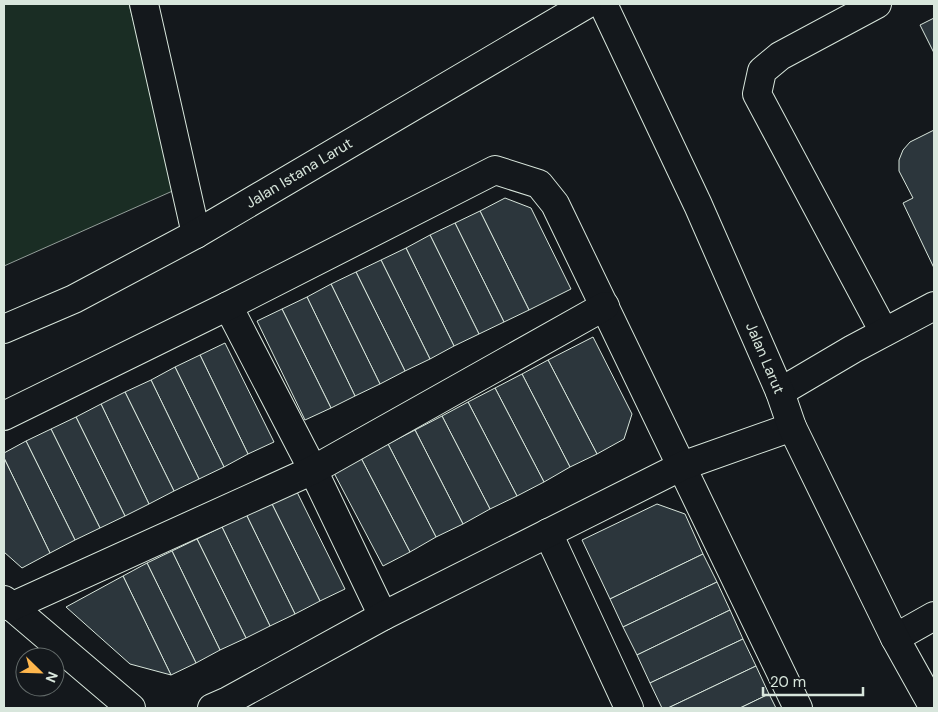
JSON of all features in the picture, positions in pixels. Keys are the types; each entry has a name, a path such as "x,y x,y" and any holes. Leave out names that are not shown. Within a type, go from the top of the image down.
{"street":[{"path":"144,4 196,234"},
{"name":"Jalan Istana Larut","path":"4,329 74,299 196,234 587,4"},
{"name":"Jalan Larut","path":"604,4 698,205 780,392 792,427 895,638 934,708"},
{"path":"877,4 780,56 762,71 757,94 884,332"},
{"path":"4,416 228,306 495,170 539,184 556,204 798,708"},
{"path":"228,306 313,470 383,616"},
{"path":"131,708 8,604 313,470 605,306"},
{"path":"780,392 853,348 934,306"},
{"path":"212,708 383,616 682,466 792,427"},
{"path":"548,533 629,708"},
{"path":"895,638 934,616"}],"green space":[{"path":"4,4 129,4 177,189 4,266"}],"building":[{"path":"934,18 934,53 920,25"},
{"path":"934,130 934,268 903,203 913,198 899,171 899,160 903,150 910,142"},
{"path":"505,198 531,208 571,289 529,310 480,211"},
{"path":"480,211 529,310 504,322 455,223"},
{"path":"455,223 504,322 479,334 430,235"},
{"path":"430,235 479,334 454,346 406,248"},
{"path":"406,248 454,346 430,359 381,260"},
{"path":"381,260 430,359 405,371 356,272"},
{"path":"356,272 405,371 380,384 331,284"},
{"path":"331,284 380,384 355,396 307,297"},
{"path":"307,297 355,396 331,408 282,309"},
{"path":"282,309 331,408 305,420 257,321"},
{"path":"593,337 632,414 624,439 597,454 548,360"},
{"path":"225,343 274,442 248,454 200,355"},
{"path":"200,355 248,454 224,467 175,367"},
{"path":"548,360 597,454 570,467 522,374"},
{"path":"175,367 224,467 199,479 151,380"},
{"path":"522,374 570,467 544,482 495,388"},
{"path":"151,380 199,479 174,491 125,392"},
{"path":"495,388 544,482 517,496 468,402"},
{"path":"125,392 174,491 149,504 101,404"},
{"path":"468,402 517,496 490,509 442,416"},
{"path":"101,404 149,504 125,516 76,417"},
{"path":"442,416 490,509 463,524 415,430"},
{"path":"76,417 125,516 100,528 51,429"},
{"path":"51,429 100,528 75,540 26,441"},
{"path":"415,430 463,524 436,537 388,444"},
{"path":"26,441 75,540 50,553 4,458 4,453"},
{"path":"388,444 436,537 410,552 361,458"},
{"path":"4,458 50,553 22,568 4,552"},
{"path":"361,458 410,552 383,566 334,473"},
{"path":"296,490 345,589 320,601 271,502"},
{"path":"271,502 320,601 295,614 246,514"},
{"path":"657,504 685,514 703,554 610,599 582,540"},
{"path":"246,514 295,614 270,626 222,527"},
{"path":"222,527 270,626 246,638 197,539"},
{"path":"197,539 246,638 220,650 172,551"},
{"path":"172,551 220,650 196,663 147,563"},
{"path":"703,554 717,582 623,627 610,599"},
{"path":"147,563 196,663 171,675 123,576"},
{"path":"123,576 171,675 130,664 66,607"},
{"path":"717,582 730,610 637,655 623,627"},
{"path":"730,610 743,639 650,683 637,655"},
{"path":"743,639 756,666 668,708 662,708 650,683"},
{"path":"756,666 769,694 740,708 668,708"},
{"path":"769,694 776,708 740,708"}]}
